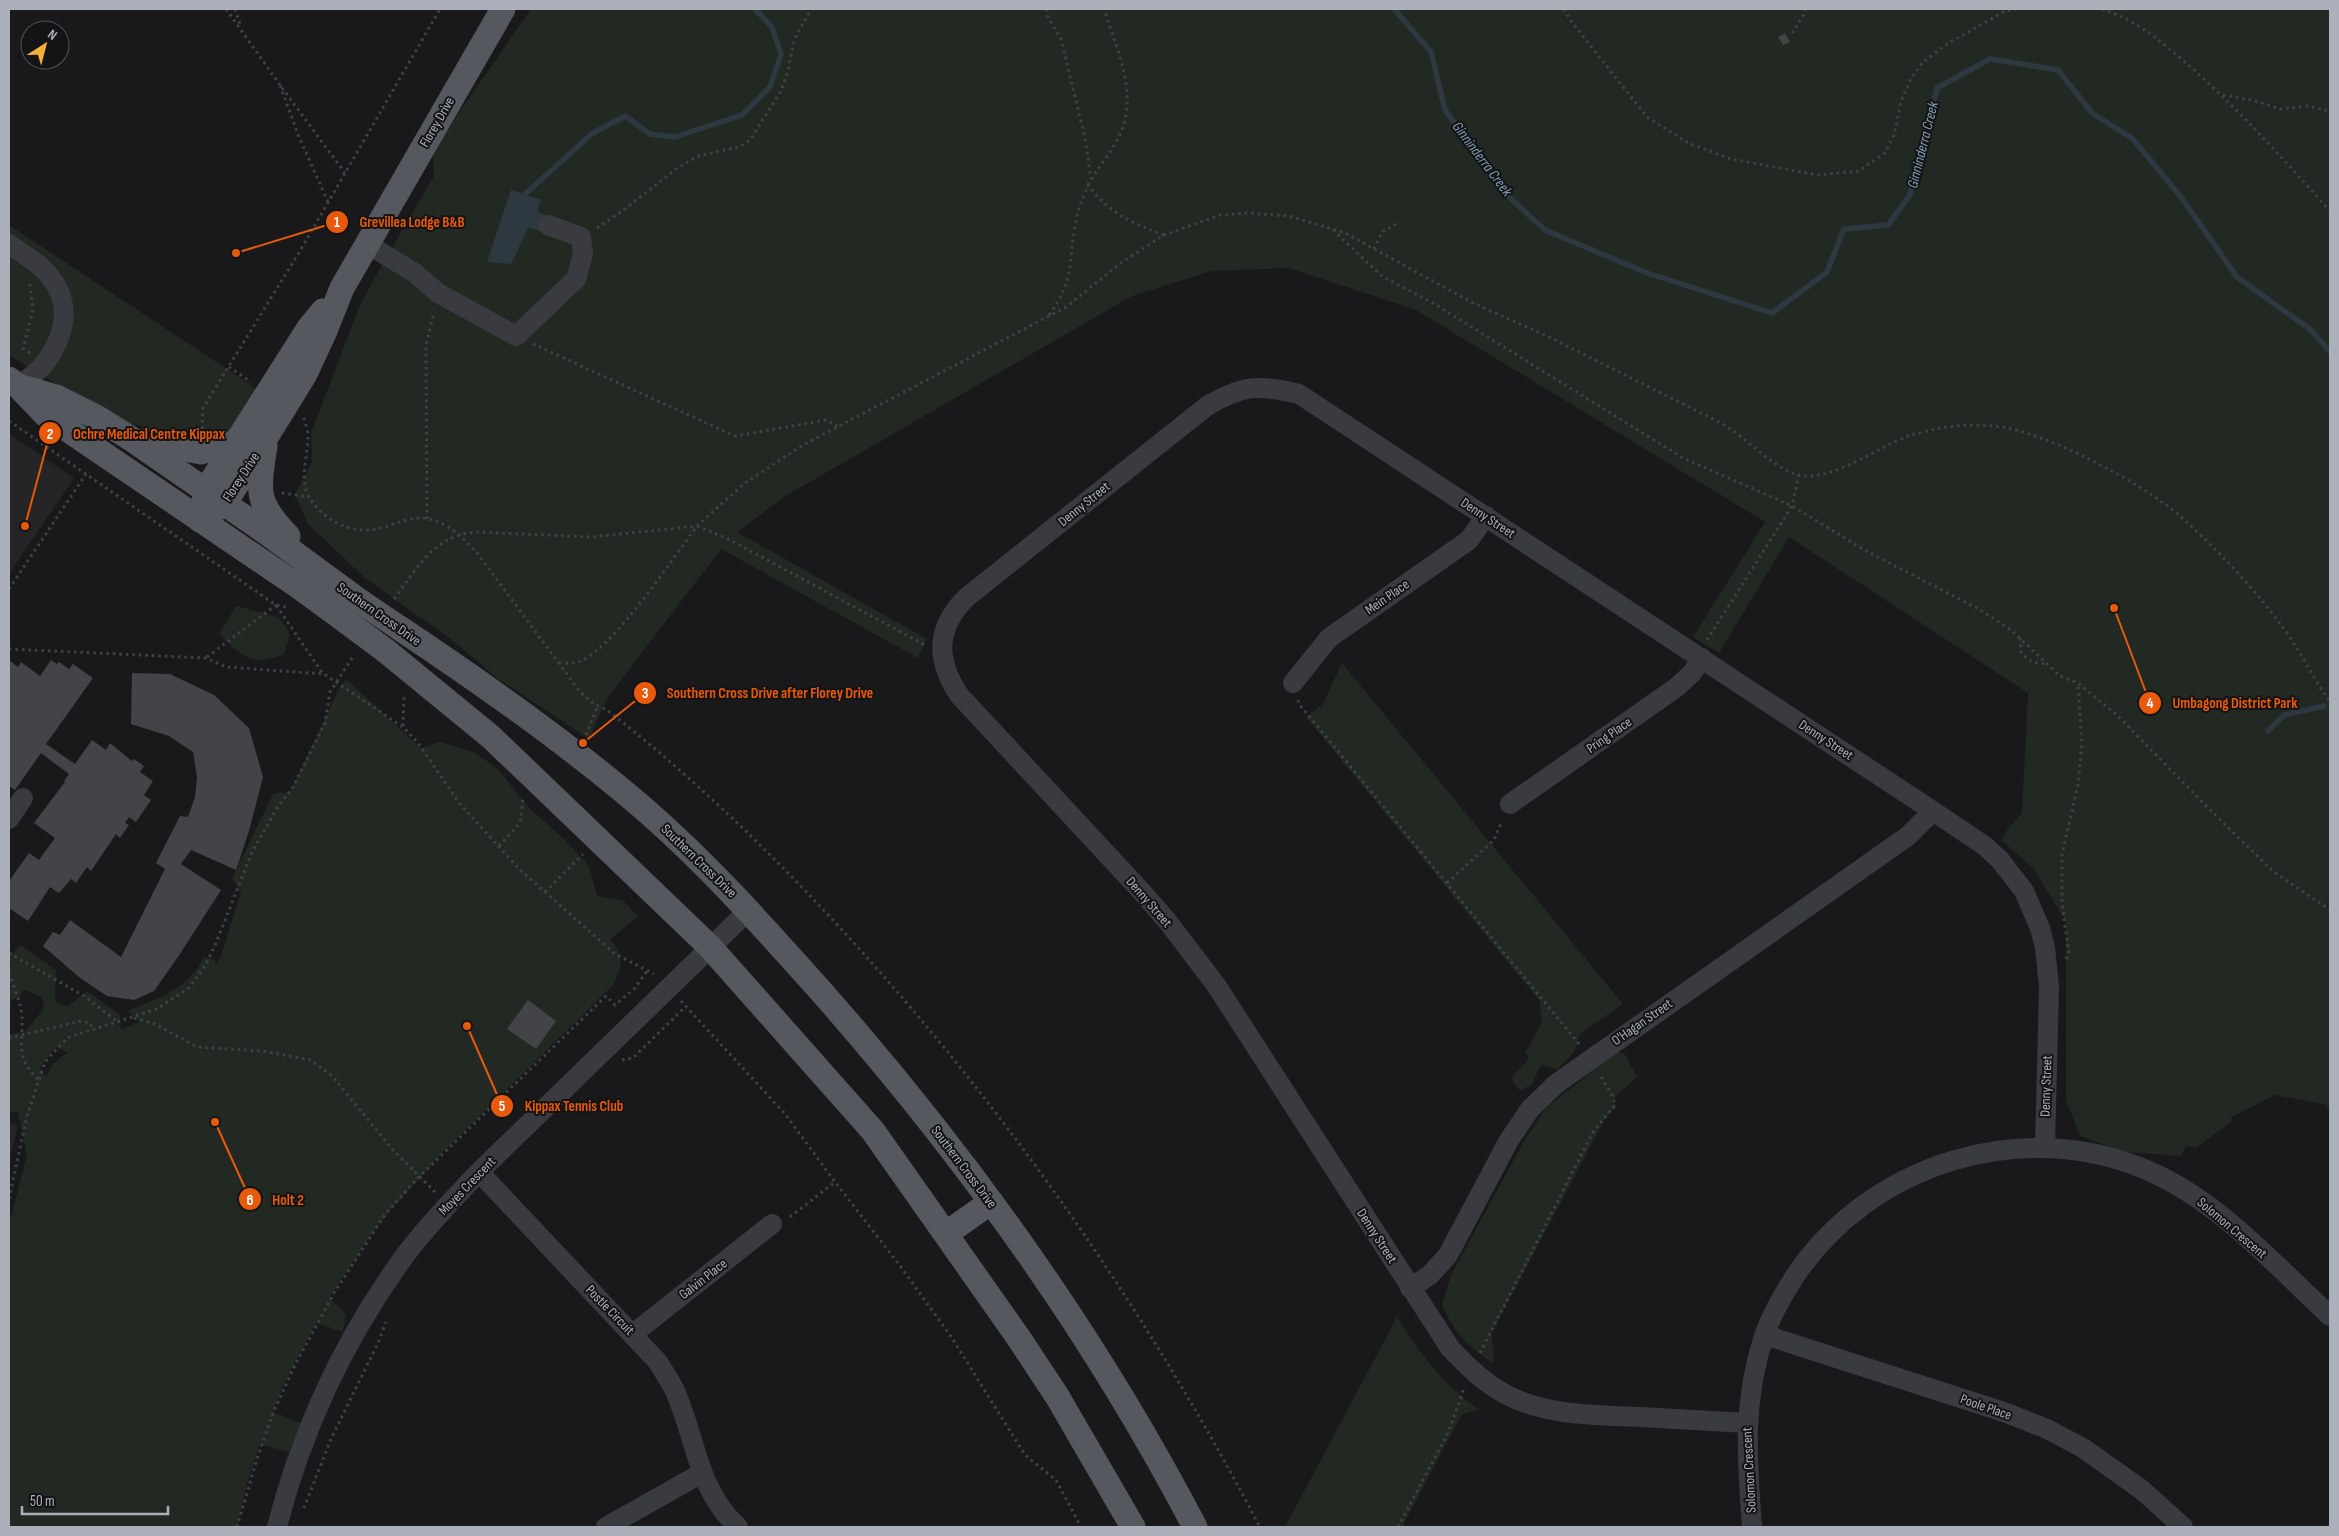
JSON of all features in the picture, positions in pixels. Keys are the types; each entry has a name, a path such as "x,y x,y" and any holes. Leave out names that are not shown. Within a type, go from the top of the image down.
{"main road":[{"name":"Florey Drive","path":"200,520 215,497 266,436 305,374 342,288 503,9"},
{"name":"Florey Drive","path":"215,497 236,442 309,328 342,288"},
{"name":"Southern Cross Drive","path":"14,382 56,397 96,417 130,438 215,497 354,612 386,650 491,737 710,947 874,1131 947,1233 1056,1396 1133,1527"},
{"name":"Southern Cross Drive","path":"14,382 46,415 200,520 354,612 400,629 572,750 638,804 749,910 849,1023 925,1116 991,1202 1064,1306 1132,1417 1195,1527"},
{"path":"266,436 260,480 261,496 270,518 296,544 354,612"},
{"path":"130,438 167,448 201,452 236,442"},
{"path":"947,1233 991,1202"}],"street":[{"path":"367,244 415,273 438,293 516,336 576,279 583,254 581,238 548,225"},
{"path":"9,244 45,270 59,288 64,307 63,328 44,364 14,382"},
{"name":"Denny Street","path":"1747,1422 1580,1414 1543,1408 1508,1395 1472,1370 1450,1348 1216,985 1168,922 1142,892 959,695 948,677 942,645 947,623 959,605 1207,406 1231,392 1244,388 1272,387 1299,394 1933,811 1985,846 2000,860 2024,892 2046,947 2049,988 2044,1147"},
{"name":"Mein Place","path":"1293,683 1329,638 1468,540 1486,516"},
{"name":"Pring Place","path":"1510,804 1677,687 1692,673 1700,657"},
{"path":"9,819 23,798"},
{"name":"O'Hagan Street","path":"1410,1288 1430,1275 1448,1256 1509,1140 1530,1108 1556,1084 1908,836 1933,811"},
{"name":"Moyes Crescent","path":"277,1527 304,1439 351,1342 377,1296 407,1254 447,1206 479,1172 749,910"},
{"name":"Solomon Crescent","path":"1752,1527 1746,1444 1747,1422 1753,1378 1765,1335 1780,1301 1805,1262 1852,1213 1883,1190 1920,1172 1959,1157 2002,1149 2044,1147 2082,1151 2119,1160 2148,1170 2175,1184 2226,1219 2330,1316"},
{"name":"Postle Circuit","path":"479,1172 658,1362 677,1394 702,1473 712,1497 728,1518 738,1527"},
{"name":"Galvin Place","path":"633,1334 772,1224"},
{"name":"Poole Place","path":"1765,1335 2004,1412 2046,1429 2083,1448 2142,1490 2183,1527"},
{"path":"606,1527 702,1473"}],"path":[{"path":"226,9 345,173"},
{"path":"235,9 242,30"},
{"path":"202,434 203,408 328,202 440,9"},
{"path":"581,238 620,212 676,169 698,156 738,147 750,140 781,91 788,72 794,40 811,9"},
{"path":"1046,9 1048,17 1061,39 1085,138 1091,179"},
{"path":"1048,317 1068,283 1074,228 1088,185 1120,133 1127,116 1127,82 1104,9"},
{"path":"1564,9 1571,21 1646,118 1688,143 1731,159 1818,175 1859,171 1885,153 1894,136 1901,101 1910,80 1922,63 1947,44 2006,11 2016,9"},
{"path":"1792,33 1805,13 1805,9"},
{"path":"2102,9 2132,21 2182,59 2222,95 2266,140 2330,211"},
{"path":"280,85 299,137 328,202"},
{"path":"2222,95 2252,100 2280,109 2308,106 2330,111"},
{"path":"1088,185 1100,200 1118,215 1164,235"},
{"path":"1374,249 1382,232 1396,224"},
{"path":"1331,228 1383,276 1440,308 1683,458 1792,506 1868,552 1979,609 2020,638 2060,676 2078,683 2117,714 2213,813 2274,872 2330,910"},
{"path":"23,348 32,311 30,280"},
{"path":"427,518 426,344 438,293"},
{"path":"516,336 735,436 826,420 838,427"},
{"path":"299,424 303,416 308,434 305,473 309,497 324,515 346,527 379,529 412,518 427,518 445,525 459,534 478,554 580,692 644,738 686,774 770,854 840,927 912,1007 1001,1118 1080,1225 1145,1324 1231,1471 1260,1527"},
{"path":"9,422 276,605 324,674"},
{"path":"9,589 86,474"},
{"path":"1700,657 1792,506 1799,475"},
{"path":"282,483 282,493 286,501"},
{"path":"282,493 309,497"},
{"path":"558,664 579,662 600,648 630,616 697,526 730,540 943,655"},
{"path":"206,658 276,605"},
{"path":"2020,638 2021,653 2032,662 2047,664"},
{"path":"9,649 206,658 226,667 324,674 403,727 418,743 460,804 520,869 545,892 615,954 659,976"},
{"path":"9,1199 27,1116 45,1062 67,1038 134,1018 157,1009 189,988 204,966 252,852 277,808 293,787 325,723 330,692 337,681"},
{"path":"1293,683 1299,704 1591,1058 1612,1095 1615,1105 1593,1132 1472,1370 1449,1431 1398,1527"},
{"path":"2049,988 2069,954 2062,904 2062,854 2078,785 2082,744 2078,683"},
{"path":"1447,883 1494,840 1510,804"},
{"path":"545,892 583,853"},
{"path":"9,954 84,996 118,1022"},
{"path":"9,973 21,1011 20,1045 30,1072 38,1079"},
{"path":"679,999 786,1115 952,1338 1025,1455 1056,1480 1081,1527"},
{"path":"134,1018 155,1024 197,1047 262,1051 311,1060 333,1077 393,1150 447,1206"},
{"path":"9,1038 81,1021 90,1023 94,1030"},
{"path":"772,1224 780,1224 835,1182"},
{"path":"304,1510 331,1439 378,1343 389,1316"}],"shaded area":[{"path":"531,9 2330,9 2330,1109 2325,1104 2275,1095 2230,1118 2233,1120 2196,1148 2187,1145 2180,1156 2125,1152 2080,1136 2066,1100 2066,922 2034,869 2002,841 2007,830 2022,813 2028,693 1789,537 1719,653 1693,637 1765,522 1416,310 1289,268 1211,271 1132,296 784,497 737,532 927,639 918,658 721,549 606,700 589,739 500,680 448,637 365,578 308,524 295,495 312,462 311,433 360,305 434,176 433,150"},
{"path":"511,190 541,200 537,211 549,217 545,232 528,228 511,264 487,262"},
{"path":"9,225 257,389 229,431 192,439 116,420 9,355"},
{"path":"9,434 74,478 9,574"},
{"path":"236,606 279,617 290,634 284,654 264,660 248,657 234,648 219,634"},
{"path":"1342,663 1623,1004 1579,1035 1575,1051 1558,1069 1541,1065 1531,1086 1519,1090 1511,1079 1529,1058 1525,1053 1542,1022 1539,1000 1306,717 1323,704"},
{"path":"346,679 421,748 440,742 474,752 499,770 528,807 563,838 589,866 597,896 623,900 638,917 610,939 620,956 619,972 613,985 441,1154 378,1225 329,1298 346,1314 343,1332 316,1323 282,1388 273,1412 301,1423 289,1452 260,1444 247,1484 237,1527 9,1527 9,1225 27,1155 18,1112 9,1112 9,1034 25,1032 44,1008 42,998 26,990 9,1003 9,956 21,945 56,970 55,1001 67,1007 87,991 120,1015 121,1030 139,1022 128,1011 172,991 182,984 198,968 204,957 214,959 216,965 221,956 241,892 232,878 273,794 280,792 289,794 339,689","holes":["56,1047 68,1053 54,1063 46,1078 40,1067"]},
{"path":"1617,1052 1624,1053 1637,1077 1611,1101 1617,1106 1606,1117 1491,1334 1494,1355 1492,1363 1462,1338 1452,1325 1442,1305 1451,1275 1524,1141 1546,1108"},
{"path":"9,1122 18,1125 9,1163"},
{"path":"1397,1317 1433,1368 1453,1389 1479,1410 1462,1414 1402,1527 1285,1527"}],"building":[{"path":"1785,33 1790,42 1783,45 1778,37"},
{"path":"9,660 18,667 21,662 40,676 51,660 57,664 59,662 69,669 73,664 93,678 46,744 75,764 92,740 106,750 110,743 132,761 134,759 144,766 140,772 153,781 144,795 151,800 136,822 129,817 125,823 129,825 120,838 116,834 91,871 87,867 76,883 71,879 59,893 50,887 28,921 9,908 9,881 29,853 39,860 55,838 34,823 69,774 41,753 15,790 9,786"},
{"path":"132,673 170,674 214,695 249,728 263,777 249,831 236,870 191,850 181,864 221,890 154,991 134,1000 107,996 79,977 43,946 53,932 60,935 70,920 121,957 165,869 156,863 180,816 188,817 195,797 197,777 193,752 169,736 131,724"},
{"path":"528,1000 556,1021 536,1049 507,1029"}],"waterway":[{"path":"524,195 593,133 625,116 650,134 675,137 742,115 770,87 781,54 772,27 755,9"},
{"name":"Ginninderra Creek","path":"1394,9 1431,52 1445,110 1508,196 1545,230 1647,273 1772,313 1827,272 1844,229 1888,225 1910,195 1937,88 1990,59 2058,70 2092,113 2133,139 2181,197 2237,277 2311,330 2330,352"},
{"path":"2268,731 2284,715 2324,706"}],"place":[{"name":"Grevillea Lodge B&B","path":"236,253"},
{"name":"Ochre Medical Centre Kippax","path":"25,526"},
{"name":"Umbagong District Park","path":"2114,608"},
{"name":"Southern Cross Drive after Florey Drive","path":"583,743"},
{"name":"Kippax Tennis Club","path":"467,1026"},
{"name":"Holt 2","path":"215,1122"}]}
